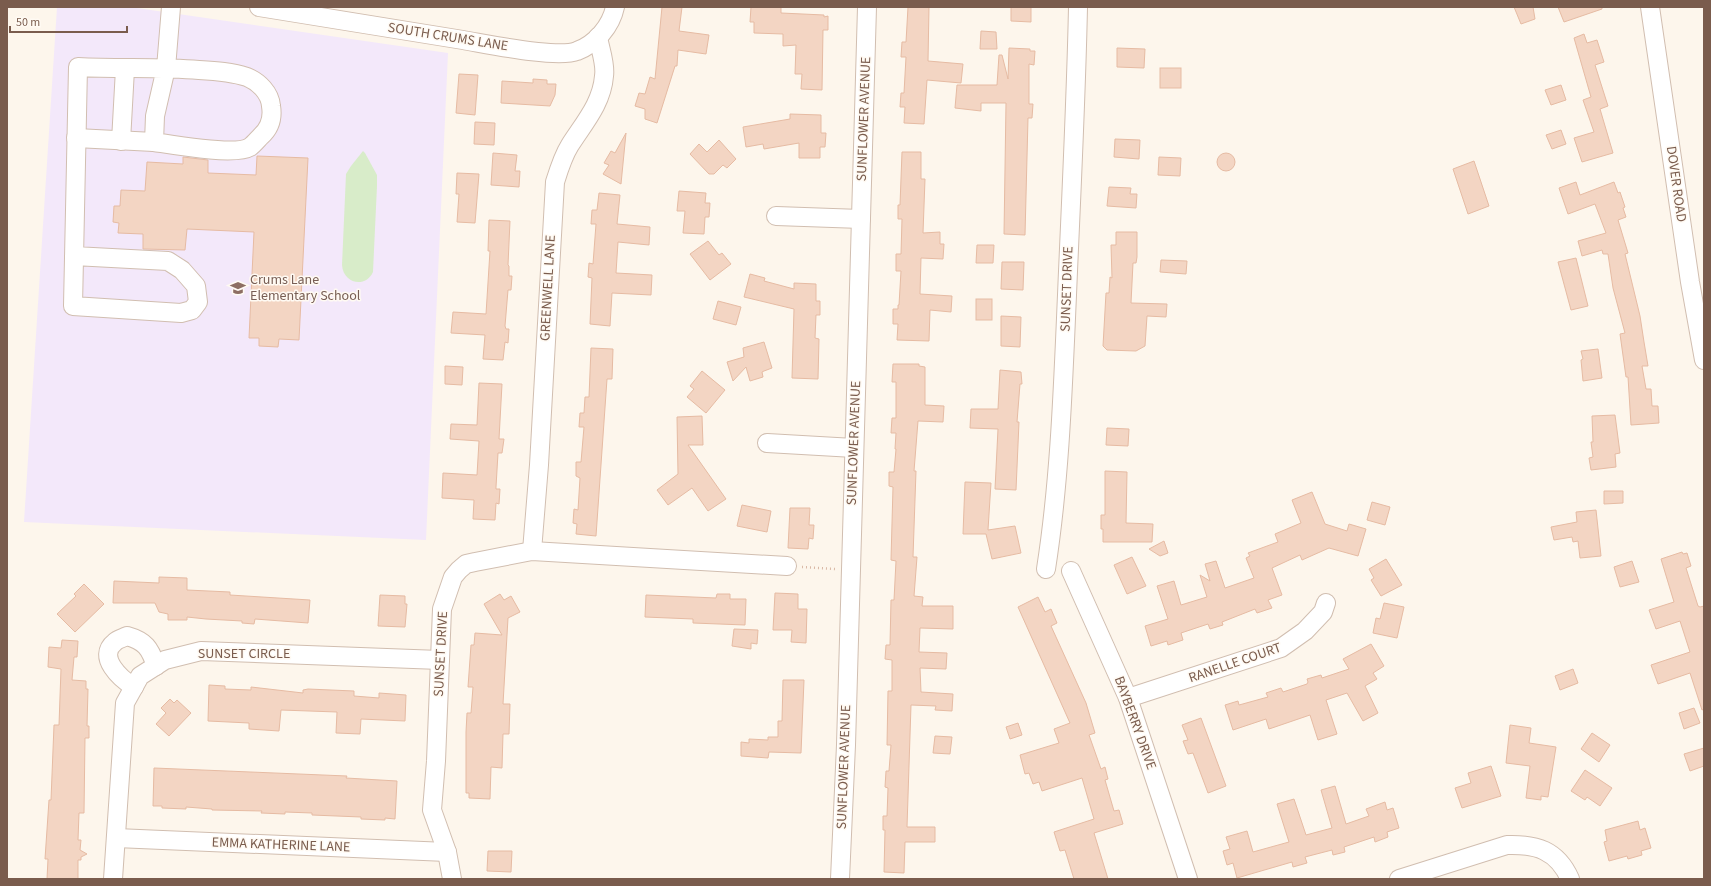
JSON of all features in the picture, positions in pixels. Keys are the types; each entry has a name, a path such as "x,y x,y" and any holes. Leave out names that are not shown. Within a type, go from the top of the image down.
{"street":[{"path":"154,142 155,116 166,68 171,7"},
{"name":"SOUTH CRUMS LANE","path":"259,7 500,46 551,52 576,52 591,44 613,17 615,7"},
{"name":"SUNFLOWER AVENUE","path":"840,879 846,745 867,7"},
{"name":"SUNSET DRIVE","path":"1046,570 1056,480 1064,378 1078,7"},
{"name":"DOVER ROAD","path":"1650,7 1690,282 1702,337 1704,360"},
{"name":"GREENWELL LANE","path":"532,551 539,466 555,182 560,166 570,145 591,114 599,97 604,77 604,69 598,37"},
{"path":"74,256 168,261 182,270 196,286 198,302 192,310 181,313 73,306 76,138 78,68 166,68 233,73 249,78 260,85 268,95 271,104 272,117 268,130 250,147 236,150 154,142 76,138"},
{"path":"121,141 125,69"},
{"path":"776,216 861,219"},
{"path":"767,443 854,448"},
{"name":"SUNSET DRIVE","path":"452,879 447,852 432,810 436,762 442,609 453,577 458,570 466,564 532,551 787,566"},
{"name":"BAYBERRY DRIVE","path":"1071,571 1128,698 1188,879"},
{"name":"RANELLE COURT","path":"1128,698 1281,648 1305,631 1322,612 1326,603"},
{"path":"134,687 115,672 109,660 109,651 114,642 126,636 139,639 151,652 156,666"},
{"name":"SUNSET CIRCLE","path":"113,879 125,703 140,676 165,660 201,651 440,660"},
{"name":"EMMA KATHERINE LANE","path":"116,838 447,852"},
{"path":"1399,879 1507,845 1524,845 1544,850 1557,858 1565,868 1570,879"}],"path":[{"path":"787,566 850,569"}],"shaded area":[{"name":"Crums Lane Elementary School","path":"57,7 130,7 448,53 426,540 24,522"}],"green space":[{"path":"363,151 377,175 373,272 365,281 355,282 346,276 342,265 346,174"}],"building":[{"path":"662,7 682,7 679,31 709,35 706,54 678,50 677,66 675,66 657,123 645,119 645,109 635,106 639,93 645,94 650,77 655,79"},
{"path":"751,7 781,7 781,13 824,15 824,17 828,16 828,30 823,30 822,90 801,89 802,74 795,74 796,45 783,46 783,34 754,33 754,22 750,22"},
{"path":"908,7 929,7 928,61 963,64 961,83 927,80 924,124 904,123 905,107 900,107 901,93 904,93 906,57 901,57 902,42 906,42"},
{"path":"1011,7 1031,7 1031,22 1011,21"},
{"path":"1514,7 1533,7 1535,19 1521,24"},
{"path":"1558,7 1602,7 1602,9 1564,22"},
{"path":"981,31 996,32 997,49 980,49"},
{"path":"1584,34 1587,43 1597,40 1604,62 1595,65 1608,106 1600,109 1613,153 1582,162 1574,138 1594,132 1583,100 1591,97 1574,38"},
{"path":"1009,48 1030,49 1030,51 1035,51 1034,65 1029,64 1029,104 1033,104 1032,118 1028,118 1025,235 1004,234 1006,103 981,103 981,111 955,108 957,85 997,85 999,55 1002,55 1008,79"},
{"path":"1117,48 1145,49 1144,68 1117,67"},
{"path":"1160,68 1181,68 1181,88 1160,88"},
{"path":"459,74 478,75 475,115 456,113"},
{"path":"533,79 547,80 547,84 556,84 555,95 550,106 501,103 502,81 533,83"},
{"path":"1561,85 1566,100 1551,105 1545,90"},
{"path":"790,114 821,115 821,133 826,133 825,147 820,147 820,158 799,158 799,143 764,149 763,144 746,147 743,127 790,119"},
{"path":"475,122 495,123 494,145 474,144"},
{"path":"1561,130 1566,144 1552,149 1546,135"},
{"path":"626,133 621,184 603,174 609,165 604,163 611,151 615,153"},
{"path":"1115,139 1140,140 1139,159 1114,157"},
{"path":"719,140 736,159 727,168 723,165 714,174 709,174 690,154 699,144 707,152"},
{"path":"902,152 921,152 921,179 925,179 923,233 940,232 940,244 944,244 943,259 921,258 920,294 952,296 951,312 930,310 929,341 897,340 898,324 893,324 893,309 898,309 899,305 901,271 896,271 896,254 901,254 902,219 898,219 898,205 900,205"},
{"path":"493,153 517,155 515,171 520,171 519,187 491,185"},
{"path":"1226,153 1232,156 1235,162 1232,168 1226,171 1220,168 1217,162 1220,156"},
{"path":"257,156 308,158 299,340 279,339 278,347 259,346 259,338 249,338 254,232 187,229 185,250 143,249 143,234 118,233 119,223 113,222 114,206 120,206 121,190 145,191 147,162 183,164 183,157 208,160 208,173 256,175"},
{"path":"1159,157 1181,158 1180,176 1158,175"},
{"path":"1474,161 1489,206 1468,214 1453,169"},
{"path":"457,173 479,174 475,223 457,222 459,194 456,194"},
{"path":"1576,182 1580,195 1614,182 1618,193 1620,192 1625,207 1623,208 1626,217 1618,220 1628,253 1625,254 1640,316 1648,366 1642,366 1646,389 1651,389 1652,406 1658,406 1659,423 1631,425 1628,377 1626,377 1620,334 1625,333 1613,288 1608,254 1603,254 1602,250 1582,256 1578,241 1606,233 1595,204 1568,214 1559,188"},
{"path":"1109,187 1131,188 1130,194 1137,194 1136,208 1107,206"},
{"path":"679,191 706,193 705,203 710,203 709,217 705,217 704,234 683,233 685,211 677,211"},
{"path":"599,193 620,195 617,224 650,227 649,245 618,242 616,273 652,275 651,295 612,293 610,326 590,324 592,278 588,277 589,263 593,264 596,224 591,224 592,210 597,210"},
{"path":"489,220 510,221 508,265 509,276 512,276 511,290 508,290 505,326 506,329 509,329 508,343 505,342 503,360 483,359 485,335 451,333 453,312 486,314 490,251 488,251"},
{"path":"1116,232 1137,232 1137,257 1136,263 1133,263 1131,303 1167,304 1166,317 1147,316 1145,346 1136,351 1107,350 1103,346 1106,293 1109,293 1110,277 1112,278 1111,245 1116,245"},
{"path":"708,241 719,255 722,253 731,264 710,280 690,254"},
{"path":"977,245 994,245 993,263 976,263"},
{"path":"1576,258 1588,306 1571,310 1558,262"},
{"path":"1161,260 1187,261 1186,274 1160,272"},
{"path":"1002,262 1024,262 1023,290 1001,289"},
{"path":"750,274 765,278 764,281 794,289 794,283 816,284 816,301 820,301 820,315 816,315 815,338 819,339 818,379 792,378 794,309 744,297"},
{"path":"976,299 992,299 992,320 976,320"},
{"path":"718,301 741,307 736,325 713,319"},
{"path":"1001,316 1021,317 1020,347 1001,346"},
{"path":"764,342 772,368 762,372 763,377 750,381 746,367 733,381 727,362 744,357 743,348"},
{"path":"591,348 613,349 612,379 607,379 596,536 576,534 577,524 573,523 574,509 578,510 580,478 576,476 576,462 581,462 584,427 579,427 580,413 584,413 585,397 589,397"},
{"path":"1598,349 1602,378 1583,381 1581,360 1583,359 1581,351"},
{"path":"893,364 919,364 919,366 925,367 925,405 944,406 943,422 918,421 914,471 916,471 913,557 917,557 914,596 923,597 922,606 953,606 953,629 920,628 919,652 947,653 946,669 920,668 921,692 953,694 952,711 935,710 936,706 911,705 907,827 935,827 935,842 905,842 904,873 884,872 885,830 883,830 883,816 887,816 888,788 885,787 886,771 889,771 891,745 887,745 888,691 892,691 892,660 885,659 886,645 890,645 891,600 894,600 896,561 891,560 893,487 889,486 889,472 894,472 896,449 896,433 891,433 892,418 896,418 896,382 892,382"},
{"path":"445,366 463,367 462,385 445,384"},
{"path":"1000,370 1021,372 1022,384 1020,384 1017,422 1019,422 1016,490 995,489 998,429 970,428 971,409 998,409"},
{"path":"702,371 725,390 706,413 687,397 694,389 690,386"},
{"path":"479,383 502,384 499,439 504,439 502,453 498,453 496,489 500,489 499,504 496,503 495,520 473,519 474,500 442,498 443,473 477,475 479,441 450,439 451,424 477,425"},
{"path":"1615,415 1620,453 1615,454 1616,467 1591,470 1589,458 1593,457 1591,442 1593,442 1592,416"},
{"path":"702,416 703,445 688,445 726,499 708,511 692,488 668,505 657,490 678,474 677,417"},
{"path":"1107,428 1129,429 1128,446 1106,445"},
{"path":"1105,471 1127,472 1126,523 1153,524 1152,542 1103,542 1101,515 1105,515"},
{"path":"965,482 991,483 988,530 1015,526 1021,553 992,559 986,534 963,534"},
{"path":"1604,491 1623,491 1623,503 1604,504"},
{"path":"1312,492 1325,524 1347,531 1349,524 1366,529 1358,556 1329,548 1302,560 1300,555 1272,568 1282,595 1268,600 1272,608 1257,613 1255,609 1222,622 1223,625 1210,629 1208,624 1181,633 1183,640 1168,645 1167,641 1151,646 1145,626 1168,619 1157,586 1174,581 1181,605 1207,597 1200,575 1210,581 1205,564 1216,561 1225,588 1254,578 1246,558 1250,556 1248,553 1278,542 1275,534 1301,523 1292,500"},
{"path":"1372,502 1390,507 1385,525 1367,520"},
{"path":"742,505 771,511 767,532 737,526"},
{"path":"790,508 810,508 809,525 814,525 813,539 809,538 808,549 788,548"},
{"path":"1596,510 1601,556 1580,558 1578,541 1573,542 1572,537 1554,540 1551,527 1577,522 1576,512"},
{"path":"1164,541 1168,553 1160,556 1149,549"},
{"path":"1682,552 1683,554 1687,553 1691,566 1686,568 1698,606 1704,606 1704,709 1702,710 1690,673 1658,684 1651,665 1690,652 1680,621 1656,629 1649,610 1674,602 1661,559"},
{"path":"1132,557 1146,586 1127,594 1114,565"},
{"path":"1386,559 1402,585 1381,596 1371,580 1374,578 1369,569"},
{"path":"1632,561 1639,582 1620,587 1614,567"},
{"path":"159,577 187,578 187,590 230,592 230,595 310,600 308,623 255,619 254,624 242,623 242,621 187,617 187,620 168,620 168,614 159,612 155,603 113,603 114,581 159,583"},
{"path":"84,584 104,604 75,632 57,614 76,596 74,594"},
{"path":"775,593 798,594 798,609 807,609 806,643 791,642 792,630 773,630"},
{"path":"500,594 504,600 511,596 520,612 508,618 503,704 510,704 509,734 503,734 502,768 491,767 490,799 469,798 469,793 466,793 466,732 467,713 471,713 473,687 468,687 471,645 474,645 475,633 502,635 484,604"},
{"path":"717,594 730,594 730,599 746,599 745,625 693,623 693,619 645,617 646,595 716,598"},
{"path":"380,595 405,596 405,604 407,604 405,627 378,626"},
{"path":"1038,597 1045,612 1051,609 1057,623 1051,626 1086,703 1095,733 1089,735 1101,769 1105,767 1108,779 1105,780 1114,811 1119,810 1123,824 1094,833 1108,879 1074,879 1065,850 1060,851 1054,832 1094,819 1082,778 1042,791 1039,782 1033,784 1029,773 1025,774 1020,755 1059,743 1054,729 1070,723 1018,607"},
{"path":"1384,603 1404,607 1397,638 1373,633 1376,618 1380,619"},
{"path":"734,629 758,630 757,644 751,643 751,649 732,646"},
{"path":"62,640 78,641 77,657 74,657 72,680 86,681 86,689 88,689 87,726 89,726 89,738 85,738 84,813 79,813 78,840 81,840 80,850 87,854 81,857 81,860 78,860 78,879 47,879 48,859 45,859 49,800 51,800 54,725 59,725 61,669 48,667 49,647 61,648"},
{"path":"1371,644 1384,666 1373,673 1377,679 1365,686 1378,713 1363,721 1347,693 1326,700 1337,734 1318,740 1310,715 1269,729 1266,719 1233,730 1225,705 1238,701 1239,705 1268,697 1266,693 1281,688 1283,692 1307,684 1307,679 1321,675 1322,678 1349,669 1343,659"},
{"path":"1573,669 1578,683 1560,690 1555,676"},
{"path":"783,680 804,680 801,753 769,752 768,758 741,756 741,742 749,743 749,739 768,740 768,737 778,737 778,721 782,721"},
{"path":"209,685 225,686 225,689 251,690 251,687 303,693 303,690 308,689 354,691 354,696 379,698 379,693 406,695 405,721 361,719 360,734 336,733 337,712 281,710 279,731 249,729 249,723 208,721"},
{"path":"170,699 174,703 177,700 191,713 169,736 156,724 166,713 161,708"},
{"path":"1694,708 1700,723 1684,729 1679,713"},
{"path":"1201,718 1226,786 1208,793 1193,753 1188,754 1183,741 1188,740 1182,725"},
{"path":"1018,723 1022,735 1010,739 1006,727"},
{"path":"1510,725 1531,728 1529,743 1556,747 1548,797 1541,796 1541,800 1526,798 1530,766 1506,763"},
{"path":"1592,733 1610,745 1599,762 1581,749"},
{"path":"935,736 952,737 950,754 933,753"},
{"path":"1704,748 1704,766 1690,771 1684,754"},
{"path":"1491,766 1501,796 1462,808 1455,788 1471,783 1468,773"},
{"path":"154,768 347,776 346,778 397,781 395,819 361,819 361,817 312,815 312,813 261,813 262,811 212,810 186,807 186,809 162,808 162,806 153,806"},
{"path":"1585,770 1612,788 1600,806 1587,797 1585,800 1571,791"},
{"path":"1335,786 1346,824 1369,816 1366,809 1385,802 1387,810 1393,808 1399,828 1387,832 1388,837 1375,842 1374,837 1344,847 1345,852 1333,855 1332,850 1305,857 1307,863 1293,867 1292,862 1237,878 1233,863 1227,865 1223,851 1230,849 1226,837 1247,831 1253,852 1289,842 1277,804 1294,799 1306,835 1332,828 1321,790"},
{"path":"1638,821 1640,830 1645,828 1651,848 1641,851 1642,855 1628,859 1627,856 1609,861 1604,842 1607,841 1605,830"},
{"path":"488,851 512,851 511,872 487,871"}],"place":[{"name":"Crums Lane Elementary School","path":"238,288"}]}
